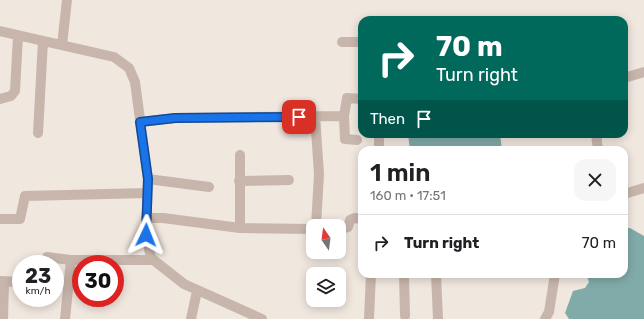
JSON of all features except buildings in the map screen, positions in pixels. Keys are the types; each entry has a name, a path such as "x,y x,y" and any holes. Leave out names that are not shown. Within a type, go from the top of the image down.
{"street":[{"path":"62,45 67,0"},
{"path":"0,32 114,57 129,68 135,82 148,179 146,235 151,258 184,284 262,319"},
{"path":"0,99 11,96 15,91 18,36"},
{"path":"38,133 43,41"},
{"path":"342,42 358,42"},
{"path":"628,77 644,72"},
{"path":"357,140 344,139 344,116 347,98 358,99"},
{"path":"315,116 319,174 316,219"},
{"path":"140,122 175,118 344,116"},
{"path":"240,155 240,228"},
{"path":"148,179 209,187"},
{"path":"239,181 290,180"},
{"path":"628,193 644,188"},
{"path":"0,219 20,219 25,196 147,193"},
{"path":"146,218 163,218 240,228 306,229"},
{"path":"346,227 348,227 350,220 358,218"},
{"path":"64,259 72,260 65,319"},
{"path":"124,260 153,260"},
{"path":"369,319 371,278"},
{"path":"404,278 405,316"},
{"path":"436,278 438,319"},
{"path":"545,319 549,312 555,278"},
{"path":"2,282 4,319"},
{"path":"64,285 68,286"},
{"path":"191,319 197,291"}],"water":[{"path":"408,138 500,138 502,146 410,146"},
{"path":"628,228 644,236 644,319 569,319 565,313 573,291 585,288 589,282 588,278 628,278"}],"route":[{"path":"146,235 148,179 140,122 175,118 299,117"}]}
